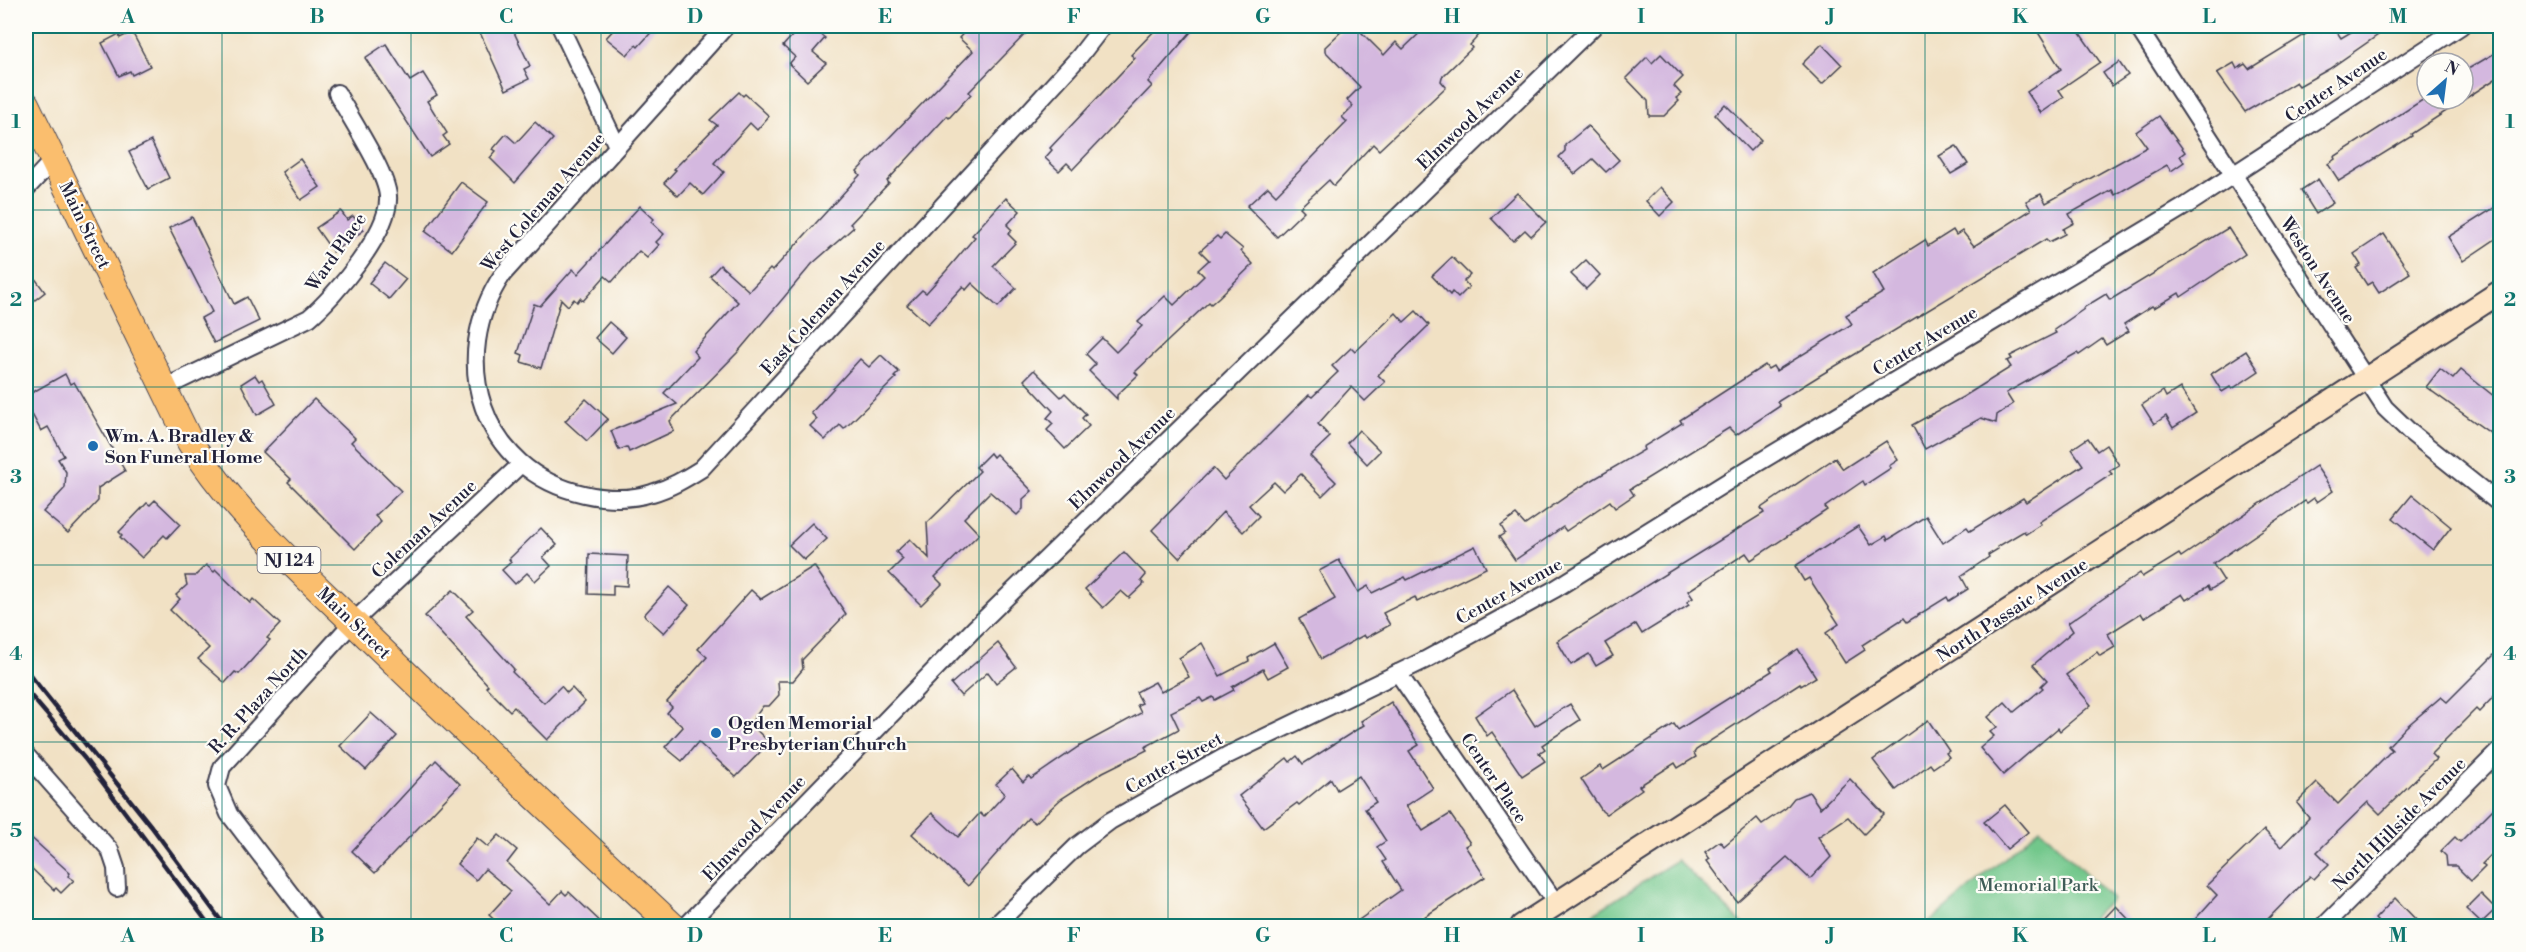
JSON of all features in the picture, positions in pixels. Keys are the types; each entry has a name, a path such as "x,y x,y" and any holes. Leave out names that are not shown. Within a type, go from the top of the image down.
{"main road":[{"name":"Main Street","path":"26,104 190,441 212,477 239,509 353,622 673,927"},
{"name":"North Passaic Avenue","path":"1522,927 2500,292"}],"street":[{"path":"560,26 617,146"},
{"name":"West Coleman Avenue","path":"521,464 494,432 483,406 477,379 475,351 479,324 495,286 503,274 726,26"},
{"name":"East Coleman Avenue","path":"521,464 543,480 569,491 610,498 651,493 677,483 701,469 1078,57 1103,26"},
{"name":"Elmwood Avenue","path":"687,927 974,629 1594,26"},
{"name":"Weston Avenue","path":"2137,26 2385,408 2410,432 2500,504"},
{"name":"Center Avenue","path":"1398,673 1555,589 2234,175 2461,26"},
{"name":"Ward Place","path":"164,388 309,318 328,300 379,230 388,208 384,180 337,93"},
{"path":"26,189 53,160"},
{"name":"Coleman Avenue","path":"353,622 521,464"},
{"name":"R. R. Plaza North","path":"315,927 229,814 217,786 222,767 353,622"},
{"name":"Center Place","path":"1398,673 1557,905"},
{"name":"Center Street","path":"995,927 1077,846 1110,821 1228,755 1398,673"},
{"name":"North Hillside Avenue","path":"2324,927 2500,750"},
{"path":"26,755 110,850 116,868 117,888"}],"green space":[{"name":"Memorial Park","path":"2040,828 2112,899 2084,926 1925,926"},
{"path":"1677,860 1745,926 1574,926"}],"building":[{"path":"477,26 511,26 530,66 524,69 529,79 506,90"},
{"path":"617,26 657,26 638,47 636,45 627,55 606,38"},
{"path":"780,26 810,26 825,38 813,52 826,63 807,81 789,64 795,57 783,46 792,36"},
{"path":"970,26 1033,26 969,92 971,94 949,118 947,116 887,181 889,183 850,224 854,227 812,264 737,353 670,421 674,431 629,452 627,447 619,450 611,431 677,404 664,393 698,357 693,351 738,302 710,276 720,265 749,291 770,269 772,271 860,175 857,171 973,51 959,38"},
{"path":"1159,26 1196,26 1148,82 1152,86 1073,169 1067,163 1059,171 1045,158 1052,150 1050,148 1135,58 1131,55"},
{"path":"1347,26 1355,26 1384,55 1396,42 1403,49 1427,26 1487,26 1470,45 1472,48 1442,77 1441,81 1446,87 1379,150 1373,144 1334,186 1329,180 1300,207 1304,211 1277,237 1247,206 1268,187 1276,195 1347,122 1342,117 1353,106 1347,100 1360,87 1325,51 1325,47"},
{"path":"2034,26 2075,26 2100,62 2059,90 2064,97 2041,113 2027,92 2061,69"},
{"path":"2319,26 2333,26 2341,38 2361,26 2391,26 2329,69 2299,86 2296,82 2245,112 2217,73 2234,63 2237,69 2245,64 2249,69"},
{"path":"132,32 150,66 132,75 130,71 119,76 102,43 119,34 120,38"},
{"path":"386,44 410,81 423,73 437,95 427,101 447,133 443,136 449,144 430,157 365,58"},
{"path":"1822,44 1842,65 1822,84 1802,64"},
{"path":"2500,50 2500,76 2475,92 2475,65"},
{"path":"1661,54 1683,77 1674,86 1681,94 1676,98 1679,101 1664,116 1649,116 1648,101 1626,78 1647,57 1652,63"},
{"path":"2119,62 2128,75 2112,86 2103,73"},
{"path":"739,92 743,96 745,94 769,116 757,130 750,123 714,163 724,172 703,195 690,183 678,196 664,183 676,170 674,169 717,125 710,120"},
{"path":"1725,104 1761,140 1750,151 1715,115"},
{"path":"2415,105 2415,111 2446,111 2411,134 2412,136 2339,181 2328,164 2335,159 2334,157"},
{"path":"2159,116 2185,152 2180,156 2184,162 2171,171 2167,165 2115,195 2112,190 2069,214 2074,223 2063,229 2065,234 2049,242 2046,239 1819,376 1777,402 1780,406 1736,435 1729,428 1630,489 1634,495 1615,508 1610,501 1566,531 1563,527 1515,560 1499,537 1505,533 1501,526 1516,515 1525,525 1577,489 1644,450 1643,447 1682,423 1680,420 1765,365 1768,369 1773,366 1776,371 1852,324 1846,315 1884,292 1873,273 1925,240 1928,246 1953,230 1956,235 1962,231 1974,246 2031,210 2026,201 2041,194 2046,203 2147,147 2136,132"},
{"path":"535,122 553,139 515,183 490,158 496,151 493,149 506,134 516,143"},
{"path":"1588,126 1619,160 1606,172 1593,159 1575,174 1559,157 1565,151 1565,145"},
{"path":"151,141 169,178 148,189 129,152"},
{"path":"1956,146 1968,164 1951,174 1939,156"},
{"path":"300,159 320,187 301,200 282,172"},
{"path":"2318,179 2333,203 2316,214 2301,190"},
{"path":"461,182 488,202 452,251 425,231"},
{"path":"1660,187 1674,202 1660,216 1646,201"},
{"path":"1517,193 1546,222 1531,236 1525,230 1513,241 1491,218"},
{"path":"1006,198 1020,211 1007,225 1012,230 1008,234 1016,242 993,266 1016,288 998,307 972,283 966,290 963,286 928,324 907,305 922,290 926,293 975,237 972,235"},
{"path":"2500,204 2500,236 2463,261 2448,237"},
{"path":"640,206 654,219 651,222 664,234 656,242 659,245 647,258 639,251 612,282 605,276 583,301 580,298 577,302 574,299 568,306 561,299 541,368 521,362 523,355 518,353 534,304 540,306 573,269 578,274"},
{"path":"341,211 347,220 353,216 364,230 333,252 316,228"},
{"path":"192,217 234,304 247,297 259,321 214,343 201,318 212,312 169,228"},
{"path":"2228,228 2245,254 2181,297 2179,293 2154,308 2152,306 2124,324 2129,331 2106,345 2102,339 2079,355 2077,353 2006,393 2013,404 1997,415 1996,423 1981,418 1925,449 1912,425 2011,367 2007,361 2012,359 2010,356 2056,333 2054,330 2083,308 2106,294 2110,300"},
{"path":"1225,234 1243,249 1241,251 1253,264 1135,372 1138,375 1117,395 1117,399 1089,371 1096,364 1086,354 1102,338 1116,352 1142,326 1138,322 1165,296 1174,305 1204,276 1198,270 1209,260 1200,251 1217,236 1220,239"},
{"path":"2384,234 2410,273 2379,293 2372,282 2367,285 2356,268 2361,265 2354,254"},
{"path":"1452,257 1470,275 1464,281 1469,287 1458,298 1452,292 1450,295 1432,276"},
{"path":"1586,260 1600,275 1586,289 1571,274"},
{"path":"385,263 406,279 389,299 369,283"},
{"path":"26,266 45,292 26,307"},
{"path":"1416,311 1429,325 1378,375 1385,382 1365,401 1351,387 1318,424 1330,437 1310,456 1336,482 1322,496 1301,474 1283,491 1274,482 1249,505 1259,516 1243,532 1223,512 1179,558 1152,530 1213,468 1224,480 1309,395 1312,397 1338,372 1332,366 1351,348 1355,352 1396,313 1404,322"},
{"path":"609,322 626,337 612,353 595,338"},
{"path":"2246,351 2259,371 2232,389 2230,387 2222,392 2211,374"},
{"path":"881,355 899,372 894,377 896,378 844,429 840,425 825,440 810,426 817,419 811,413 860,359 869,367"},
{"path":"2440,369 2453,379 2461,370 2500,401 2500,440 2426,387"},
{"path":"1034,370 1061,397 1065,393 1086,414 1082,418 1089,426 1065,449 1047,430 1053,424 1047,418 1053,411 1024,380"},
{"path":"65,374 70,384 74,382 125,471 98,488 98,501 68,533 43,512 65,488 66,472 58,459 64,456 48,427 41,431 26,403 26,396"},
{"path":"255,375 259,381 262,379 276,404 257,415 241,384"},
{"path":"2180,388 2196,413 2173,428 2166,416 2154,424 2142,405 2163,391 2166,397"},
{"path":"314,399 355,438 351,442 401,491 375,516 381,522 355,549 288,482 291,479 263,452"},
{"path":"586,399 608,419 587,441 565,421"},
{"path":"1359,430 1380,451 1367,464 1347,443"},
{"path":"2088,438 2097,451 2106,445 2119,465 2109,471 2112,474 2039,522 2041,524 2026,534 2024,531 1997,547 1998,549 1988,555 1989,557 1961,576 1968,589 1949,601 1947,597 1907,622 1904,618 1862,645 1865,650 1845,663 1826,633 1839,624 1809,578 1804,581 1795,566 1858,526 1871,545 1886,536 1888,540 1926,516 1943,543 1967,527 1970,531 2023,498 2026,502 2083,465 2072,449"},
{"path":"1886,441 1898,460 1889,466 1891,468 1865,485 1863,481 1825,507 1827,510 1751,560 1746,553 1688,591 1693,598 1687,602 1689,605 1642,634 1636,624 1605,643 1613,656 1596,666 1589,654 1571,665 1557,641 1764,513 1761,508 1835,458 1843,469"},
{"path":"990,453 993,457 996,454 1032,491 1023,499 1023,509 1017,515 990,492 964,518 979,534 935,577 942,584 921,605 889,573 903,559 896,552 910,539 929,558 927,523 980,471 976,467"},
{"path":"2316,466 2333,491 2317,502 2314,498 2307,503 2305,501 2213,564 2224,581 2210,590 2208,586 2186,600 2182,594 2144,618 2141,613 2108,634 2115,647 2100,656 2097,652 2066,675 2091,705 2060,731 2058,728 2003,775 1980,748 1994,736 1990,732 1997,727 1988,717 2005,702 2014,712 2043,688 2041,686 2047,680 2033,665 2073,631 2068,623 2140,573 2142,577 2179,554 2181,557"},
{"path":"2412,495 2451,527 2433,550 2393,518"},
{"path":"155,500 180,524 167,538 164,535 142,558 120,537 122,535 119,532 147,503 150,505"},
{"path":"812,523 827,539 804,560 789,545"},
{"path":"541,528 557,545 543,557 551,566 535,581 527,573 515,584 502,570 511,562 509,559"},
{"path":"1475,546 1486,568 1417,602 1415,597 1383,613 1390,625 1366,638 1364,635 1321,659 1299,619 1335,599 1319,571 1339,560 1358,592 1368,586 1372,593 1405,577 1407,580"},
{"path":"1124,552 1146,575 1141,581 1144,584 1129,598 1121,591 1103,608 1085,589"},
{"path":"589,554 628,556 627,586 613,585 613,595 588,594"},
{"path":"206,565 214,572 216,570 250,603 253,599 280,624 267,638 270,640 239,674 235,672 225,683 198,659 209,648 170,610 180,599 176,595 187,585 185,576 195,576"},
{"path":"814,566 846,614 802,660 803,669 793,681 778,681 779,695 769,706 763,706 750,724 768,741 765,747 736,777 698,742 682,761 665,747 683,727 667,713 672,707 667,702 707,657 698,649 751,590 761,599"},
{"path":"669,587 689,605 664,633 644,615"},
{"path":"453,590 473,610 466,616 514,669 512,672 544,703 561,686 567,693 572,688 585,702 547,740 514,707 510,711 486,687 488,685 425,616"},
{"path":"998,643 1016,667 996,683 988,672 961,696 951,684"},
{"path":"1202,643 1220,676 1249,661 1248,658 1274,643 1288,667 1268,678 1263,669 1232,687 1234,690 1215,700 1213,697 1203,702 1200,698 1171,712 1179,729 1145,747 1147,750 1103,772 1061,799 1035,823 1028,818 968,886 912,834 932,813 958,837 980,813 984,817 1005,794 996,784 1012,769 1023,782 1029,776 1031,779 1078,747 1141,713 1137,705 1142,703 1136,692 1155,682 1161,692 1189,677 1179,658"},
{"path":"1798,649 1816,677 1801,686 1800,683 1696,750 1694,753 1696,757 1678,768 1675,763 1639,786 1642,789 1606,814 1602,811 1581,779 1600,766 1603,770 1674,724 1678,730 1772,671 1770,668"},
{"path":"2500,649 2500,690 2479,712 2476,709 2431,754 2436,759 2380,814 2368,802 2317,852 2329,864 2314,879 2310,876 2260,927 2188,927 2217,895 2207,885 2264,830 2281,847 2309,818 2297,803 2317,783 2338,804 2392,750 2388,746 2406,727 2441,697 2447,702"},
{"path":"1512,690 1535,726 1570,704 1580,720 1542,745 1545,749 1539,753 1545,761 1522,776 1492,732 1487,736 1475,716"},
{"path":"1391,702 1419,745 1409,751 1433,788 1406,806 1423,831 1450,814 1470,843 1465,846 1485,877 1409,927 1349,927 1401,890 1383,862 1386,860 1377,847 1386,841 1365,809 1376,802 1359,776 1337,790 1331,779 1299,805 1297,803 1263,828 1239,796 1287,758 1290,762 1297,756 1303,764 1364,725 1361,721"},
{"path":"371,713 397,736 366,770 340,746"},
{"path":"1928,720 1949,751 1946,753 1949,757 1933,768 1930,764 1896,790 1873,760"},
{"path":"436,760 460,784 375,873 352,851"},
{"path":"1850,779 1884,814 1864,834 1848,817 1818,837 1831,857 1810,879 1787,857 1737,902 1707,861 1710,859 1705,852 1720,841 1724,846 1757,818 1762,824 1786,808 1794,798 1809,792 1820,808"},
{"path":"2500,802 2500,846 2482,864 2485,867 2471,881 2456,866 2447,866 2446,856 2441,851 2455,837 2460,842"},
{"path":"2005,805 2028,832 2007,849 1984,822"},
{"path":"26,833 70,873 68,876 74,880 61,893 56,888 54,890 26,863"},
{"path":"499,835 517,850 507,863 550,904 562,891 566,895 569,892 606,927 502,927 489,915 511,891 485,869 476,880 457,864 477,838 488,847"},
{"path":"2481,894 2496,909 2481,923 2466,909"},
{"path":"2395,898 2423,927 2383,927 2375,919"},
{"path":"2116,906 2136,927 2096,927"}],"railway":[{"path":"26,670 151,826 225,926"},
{"path":"26,690 85,759 210,926"}],"place":[{"name":"Wm. A. Bradley & Son Funeral Home","path":"93,446"},
{"name":"Ogden Memorial Presbyterian Church","path":"716,733"}]}
